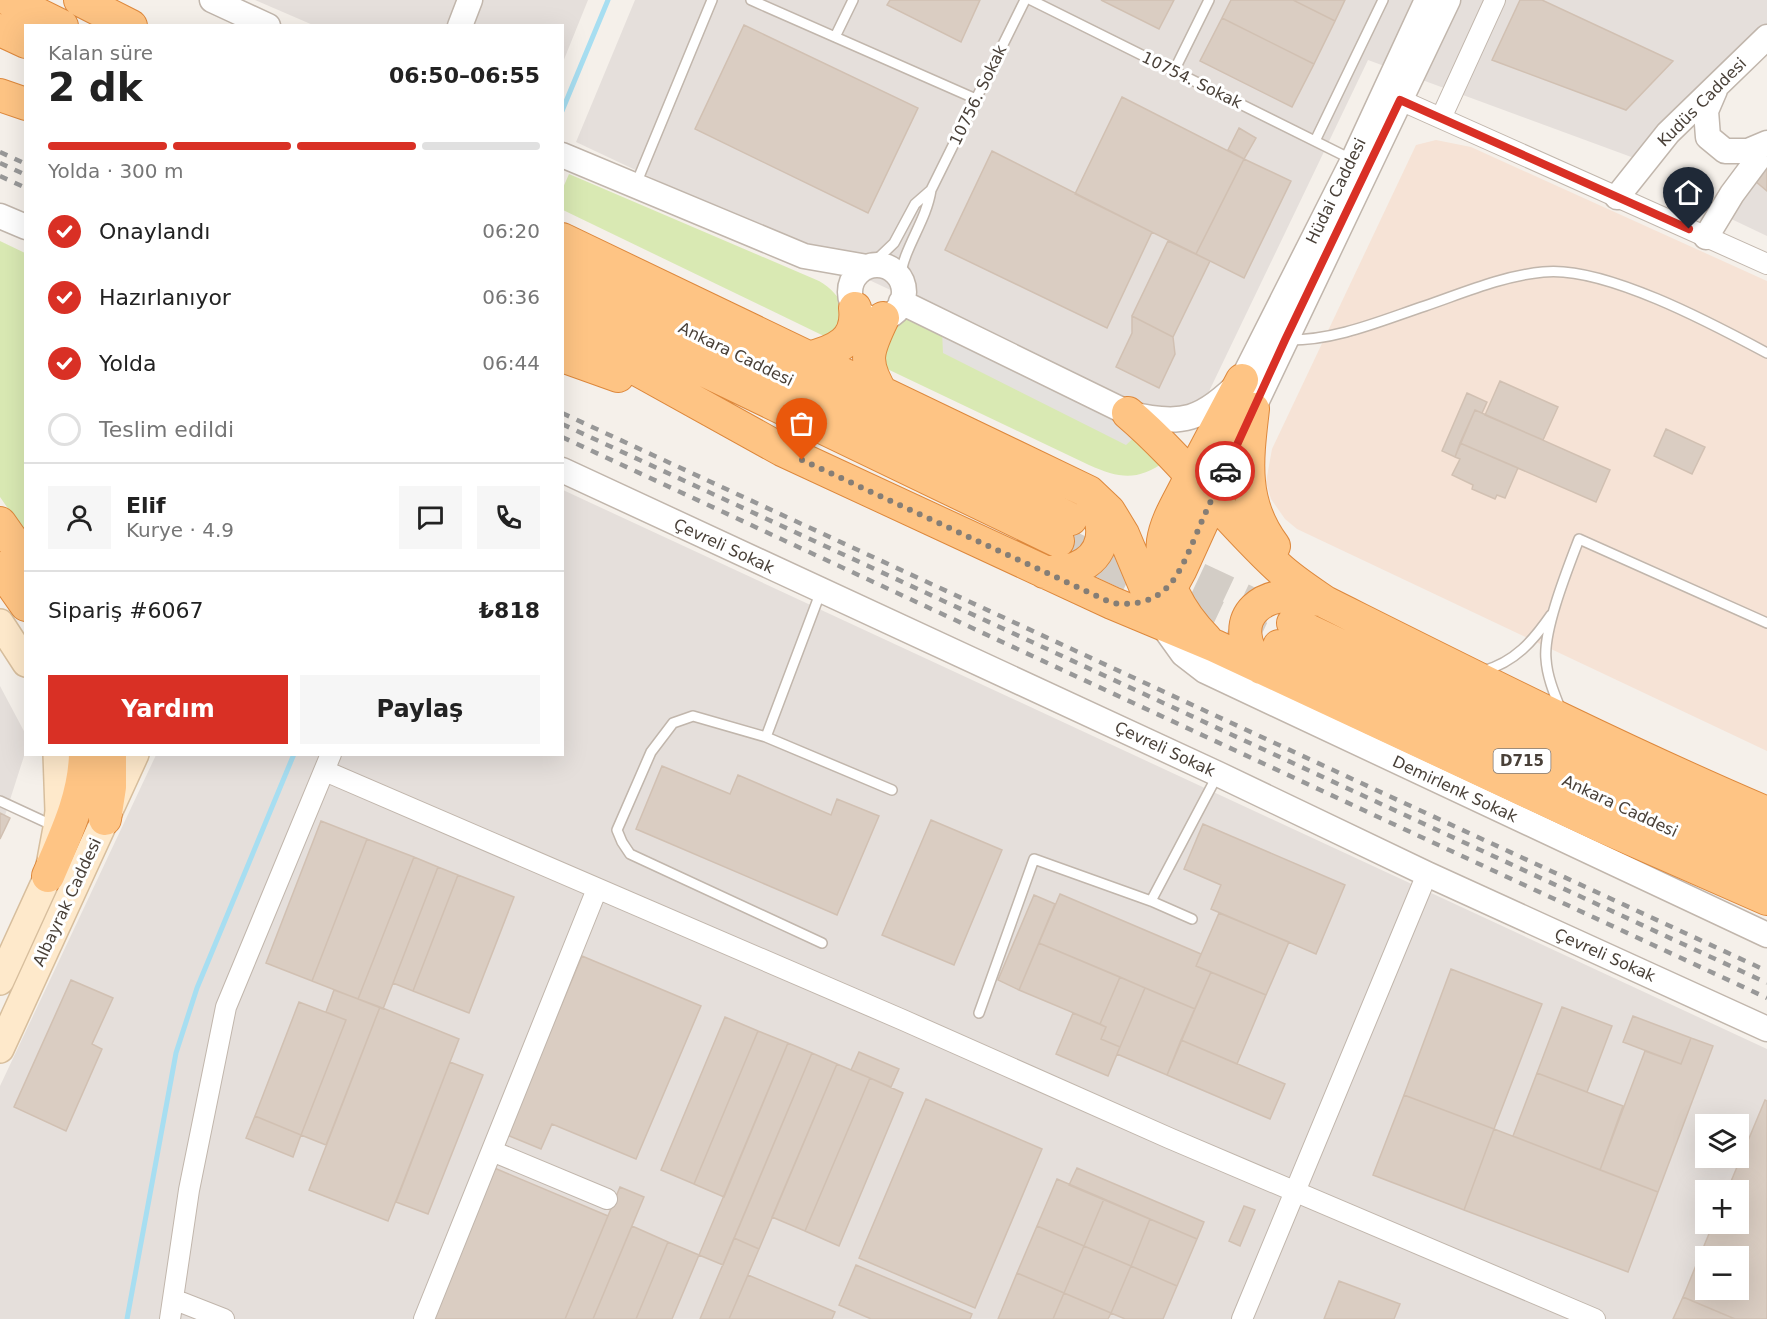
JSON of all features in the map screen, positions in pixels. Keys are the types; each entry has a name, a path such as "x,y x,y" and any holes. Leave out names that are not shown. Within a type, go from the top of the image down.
{"highway":[{"path":"9,0 58,24"},
{"path":"80,0 127,24"},
{"path":"0,30 24,41"},
{"path":"0,48 24,59"},
{"path":"0,95 24,103"},
{"path":"564,240 1089,492 1110,511 1161,602 1211,644 1278,646 1600,826 1767,899"},
{"path":"564,249 628,272"},
{"name":"Ankara Caddesi","path":"564,269 1064,530 564,303"},
{"path":"808,358 830,352 845,343 855,326 878,300"},
{"path":"878,300 873,340 868,358 870,371 883,395"},
{"path":"564,329 782,450 1044,572 1112,603 1161,602"},
{"path":"564,357 709,410"},
{"path":"1161,602 1181,569 1202,487 1242,380"},
{"path":"1202,487 1253,409"},
{"path":"1253,409 1248,454 1248,480 1252,504 1262,529 1291,564 1346,602 1380,630"},
{"path":"1128,413 1161,443 1274,563 1325,602 1707,788 1767,813"},
{"path":"1044,572 1062,572 1077,568 1089,560 1100,546 1104,532 1101,517 1094,502 1075,486"},
{"path":"0,524 24,557"},
{"path":"0,568 24,602"},
{"path":"1278,646 1253,657 1245,634 1251,612 1258,605 1269,599 1291,594 1325,602"},
{"name":"Ankara Caddesi","path":"1278,646 1466,705 1767,841"},
{"name":"Ankara Caddesi","path":"1278,646 1640,816 1767,871"},
{"path":"48,876 62,831 82,790 86,756"},
{"path":"105,819 110,787 110,756"}],"main road":[{"path":"0,623 24,660"},
{"path":"57,756 62,831"},
{"name":"Albayrak Caddesi","path":"0,1049 134,756"},
{"name":"Albayrak Caddesi","path":"0,981 48,876"}],"street":[{"path":"213,0 264,24"},
{"path":"460,24 470,0"},
{"name":"Hüdai Caddesi","path":"1253,409 1392,96 1427,0"},
{"name":"Hüdai Caddesi","path":"1242,380 1353,160 1448,0"},
{"path":"1441,118 1495,0"},
{"name":"Kudüs Caddesi","path":"1617,197 1668,133 1767,37"},
{"path":"1716,87 1706,111 1708,137 1725,152 1748,151 1767,145"},
{"path":"1392,96 1767,264"},
{"path":"1706,237 1732,194 1767,145"},
{"path":"564,156 804,256 878,300 1128,413 1161,420 1190,418 1211,408 1242,380"},
{"path":"0,216 24,226"},
{"path":"804,256 888,267 878,300"},
{"path":"869,266 857,273 853,280 878,300"},
{"name":"Çevreli Sokak","path":"564,471 1218,774 1427,874 1767,1029"},
{"name":"Demirlenk Sokak","path":"1161,602 1183,654 1205,671 1767,935"},
{"path":"170,1319 189,1190 226,1007 328,763 597,889 1594,1319"},
{"path":"1242,1319 1427,874"},
{"path":"424,1319 597,889"},
{"path":"492,1151 607,1199"},
{"path":"173,1299 224,1319"}],"lane":[{"path":"635,186 712,0"},
{"path":"751,0 976,99"},
{"path":"834,37 853,0"},
{"name":"10756. Sokak","path":"878,300 906,255 927,211 931,190 1025,0"},
{"name":"10754. Sokak","path":"1031,0 1353,160"},
{"path":"1174,71 1209,0"},
{"path":"1315,141 1383,0"},
{"name":"10756. Sokak","path":"869,266 894,243 915,204 931,190"},
{"path":"1285,340 1333,336 1498,282 1544,272 1567,272 1610,282 1635,291 1767,352"},
{"path":"1567,721 1554,694 1546,659 1548,635 1579,539 1767,622"},
{"path":"766,737 821,591"},
{"path":"1470,674 1501,665 1520,653 1536,636 1556,608"},
{"path":"822,943 630,854 617,830 651,752 673,723 693,716 766,737 892,790"},
{"path":"1151,901 1218,774"},
{"path":"0,801 62,831"},
{"path":"979,1013 1034,859 1151,901 1192,919"}],"shaded area":[{"path":"255,0 588,0 564,60 564,24 311,24"},
{"path":"635,0 1767,0 1767,32 1634,158 1368,60 1190,431 576,142"},
{"path":"1436,140 1471,147 1767,281 1767,751 1297,529 1285,519 1271,499 1266,482 1272,449 1416,145"},
{"path":"1767,165 1767,236 1725,216"},
{"path":"942,331 1140,432 1126,445 943,353"},
{"path":"564,490 1767,1049 1767,1319 0,1319 0,1086 156,756 564,756"},
{"path":"0,686 24,731 24,756 0,831"}],"green space":[{"path":"569,174 819,281 834,293 841,303 843,316 841,322 828,338 564,210 564,185"},
{"path":"0,241 24,253 24,532 0,497"},
{"path":"909,312 1140,432 1166,461 1137,475 1110,473 881,366 887,336"}],"building":[{"path":"890,0 980,0 961,42 887,5"},
{"path":"1101,0 1174,0 1159,29"},
{"path":"1231,0 1293,0 1335,21 1314,64 1222,18"},
{"path":"1293,0 1345,0 1335,21"},
{"path":"1520,0 1542,0 1673,61 1626,110 1492,60"},
{"path":"1222,18 1314,64 1292,107 1200,61"},
{"path":"744,25 918,108 868,213 695,129"},
{"path":"1122,97 1244,159 1196,254 1075,194"},
{"path":"1239,128 1256,138 1244,159 1228,150"},
{"path":"992,151 1152,232 1107,328 945,250"},
{"path":"1244,159 1291,181 1244,278 1196,254"},
{"path":"1767,168 1767,191 1755,181"},
{"path":"1168,241 1210,261 1173,337 1132,316"},
{"path":"1132,316 1173,337 1175,354 1159,388 1116,367 1132,333"},
{"path":"1500,381 1558,407 1543,440 1485,415"},
{"path":"1467,393 1487,402 1482,413 1475,410 1455,457 1442,451"},
{"path":"1475,410 1610,470 1596,502 1460,443"},
{"path":"1666,429 1705,447 1692,474 1654,456"},
{"path":"1460,443 1518,468 1505,498 1497,495 1495,499 1472,489 1473,485 1452,475 1460,459 1455,457"},
{"path":"662,766 730,794 738,775 831,815 837,799 879,816 837,915 636,829"},
{"path":"0,813 10,818 0,839"},
{"path":"931,820 1002,850 954,965 882,935"},
{"path":"321,821 367,839 312,981 266,963"},
{"path":"1203,824 1345,885 1316,954 1211,909 1221,885 1184,869"},
{"path":"367,839 414,857 358,999 312,981"},
{"path":"414,857 438,867 383,1009 358,999"},
{"path":"438,867 458,875 413,991 393,983"},
{"path":"458,875 514,897 469,1013 413,991"},
{"path":"1060,894 1201,954 1196,966 1211,972 1195,1009 1039,943"},
{"path":"1034,895 1055,904 1019,990 998,980"},
{"path":"1219,913 1289,942 1266,995 1196,966"},
{"path":"1039,943 1120,977 1100,1024 1019,990"},
{"path":"582,956 701,1006 636,1159 552,1124 541,1149 507,1135"},
{"path":"1451,969 1542,1004 1494,1129 1404,1095"},
{"path":"1211,972 1266,995 1237,1064 1181,1040"},
{"path":"1120,977 1145,988 1120,1047 1101,1039 1106,1027 1100,1024"},
{"path":"71,980 113,998 92,1044 102,1049 66,1131 14,1107"},
{"path":"1145,988 1195,1009 1167,1075 1117,1054"},
{"path":"334,990 380,1007 326,1145 301,1135 346,1020 326,1012"},
{"path":"299,1002 346,1020 301,1135 255,1116"},
{"path":"380,1007 459,1039 388,1221 309,1190"},
{"path":"1562,1007 1612,1026 1587,1092 1537,1073"},
{"path":"1073,1013 1106,1027 1101,1039 1120,1047 1108,1076 1056,1054"},
{"path":"1633,1016 1691,1038 1681,1064 1623,1042"},
{"path":"725,1017 758,1031 694,1184 661,1170"},
{"path":"758,1031 788,1043 724,1197 694,1184"},
{"path":"1691,1038 1713,1046 1658,1192 1600,1170 1645,1051 1681,1064"},
{"path":"1181,1040 1285,1084 1270,1119 1167,1075"},
{"path":"788,1043 812,1053 723,1265 699,1255"},
{"path":"859,1052 899,1069 891,1087 851,1070"},
{"path":"812,1053 837,1064 759,1249 734,1238"},
{"path":"450,1062 483,1075 428,1214 396,1202"},
{"path":"837,1064 870,1078 805,1231 772,1217"},
{"path":"1537,1073 1623,1106 1600,1170 1513,1136"},
{"path":"870,1078 903,1093 839,1246 805,1231"},
{"path":"1404,1095 1494,1129 1464,1210 1373,1175"},
{"path":"926,1099 1042,1149 975,1308 859,1258"},
{"path":"1765,1100 1767,1101 1767,1319 1735,1319 1683,1297 1695,1268 1695,1300 1749,1300 1749,1246 1704,1246 1709,1234 1749,1234 1749,1180 1732,1180 1737,1168 1749,1168 1749,1138"},
{"path":"255,1116 301,1135 293,1157 246,1138"},
{"path":"1494,1129 1658,1192 1628,1272 1464,1210"},
{"path":"492,1167 608,1216 565,1319 428,1319"},
{"path":"1077,1168 1204,1222 1197,1239 1069,1185"},
{"path":"1057,1179 1104,1199 1084,1246 1037,1226"},
{"path":"620,1187 644,1197 593,1319 565,1319"},
{"path":"1104,1199 1150,1219 1131,1266 1084,1246"},
{"path":"1244,1206 1255,1210 1240,1246 1229,1241"},
{"path":"1150,1219 1197,1239 1177,1286 1131,1266"},
{"path":"632,1226 668,1242 636,1319 593,1319"},
{"path":"1037,1226 1084,1246 1064,1293 1017,1273"},
{"path":"734,1238 759,1249 729,1319 700,1319"},
{"path":"668,1242 699,1255 672,1319 636,1319"},
{"path":"1084,1246 1131,1266 1111,1313 1064,1293"},
{"path":"856,1265 972,1314 970,1319 871,1319 839,1305"},
{"path":"1131,1266 1177,1286 1163,1319 1125,1319 1111,1313"},
{"path":"1017,1273 1064,1293 1053,1319 998,1319"},
{"path":"748,1275 835,1312 832,1319 729,1319"},
{"path":"1339,1281 1400,1304 1394,1319 1324,1319"},
{"path":"1064,1293 1111,1313 1108,1319 1053,1319"},
{"path":"1683,1297 1735,1319 1673,1319"}],"waterway":[{"path":"564,106 608,0"},
{"path":"127,1319 176,1053 197,988 293,756"}],"tunnel":[{"path":"1058,541 1279,646"},
{"path":"1155,558 1293,623"}],"railway":[{"path":"0,152 24,163"},
{"path":"0,163 24,174"},
{"path":"0,176 24,187"},
{"path":"564,414 1767,971"},
{"path":"564,425 1767,983"},
{"path":"564,438 1767,998"}],"way so far":[{"path":"802,460 1112,603 1127,604 1134,604 1157,596 1175,580 1225,471"}],"route":[{"path":"1225,471 1400,100 1689,229"}]}
